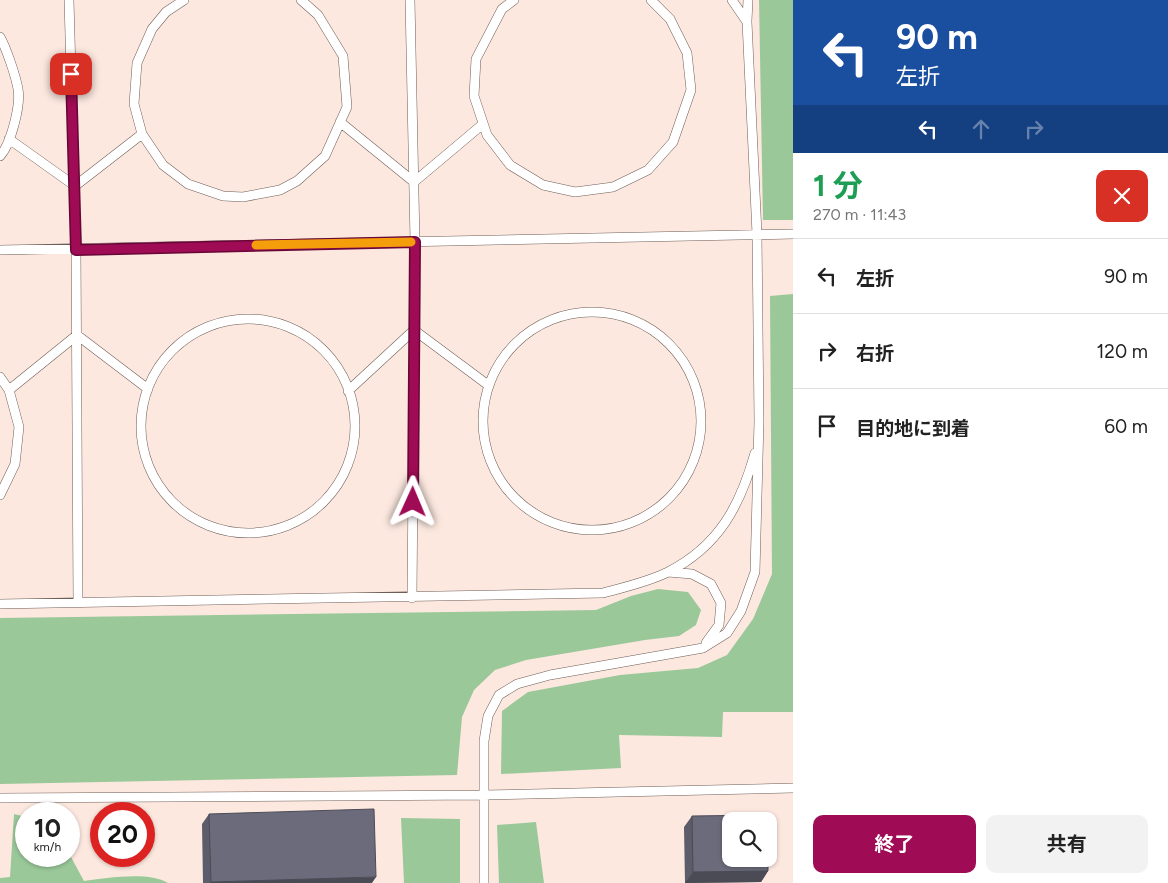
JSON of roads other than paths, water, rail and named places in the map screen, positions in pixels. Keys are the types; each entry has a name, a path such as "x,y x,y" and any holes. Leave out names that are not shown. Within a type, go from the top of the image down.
{"lane":[{"path":"69,0 76,250 78,602"},
{"path":"184,0 166,12 152,29 136,63 134,104 142,134 163,165 188,184 223,196 244,197 280,190 297,181 325,156 347,107 343,56 318,14 301,0"},
{"path":"410,0 415,242 412,598"},
{"path":"514,0 502,9 476,59 474,96 487,136 510,165 543,185 575,192 613,187 648,170 673,142 691,90 686,53 670,19 651,0"},
{"path":"732,0 747,22"},
{"path":"484,883 484,742 488,716 500,695 517,684 550,675 703,648 727,633 741,611 755,572 758,440 757,234 747,22 748,0"},
{"path":"0,37 18,90 14,128 0,156"},
{"path":"340,122 414,182"},
{"path":"414,182 483,124"},
{"path":"75,186 142,134"},
{"path":"9,139 75,186"},
{"path":"0,250 76,250 793,234"},
{"path":"575,312 620,314 655,330 688,365 701,402 698,451 682,486 654,513 630,526 592,532 554,525 514,500 492,468 482,423 488,385 507,351 539,324 575,312"},
{"path":"236,318 273,320 299,329 339,366 348,391 356,417 352,454 341,481 316,509 272,531 235,533 205,526 172,502 144,456 142,405 155,370 188,335 236,318"},
{"path":"414,330 488,385"},
{"path":"348,391 414,330"},
{"path":"77,335 148,389"},
{"path":"9,390 77,335"},
{"path":"0,377 9,390 19,427 15,464 0,495"},
{"path":"0,604 412,598 603,593 640,583 668,572 702,550 728,520 746,484 758,440"},
{"path":"668,572 692,574 711,584 721,603 719,625 703,648"},
{"path":"0,798 484,794 793,788"}]}
